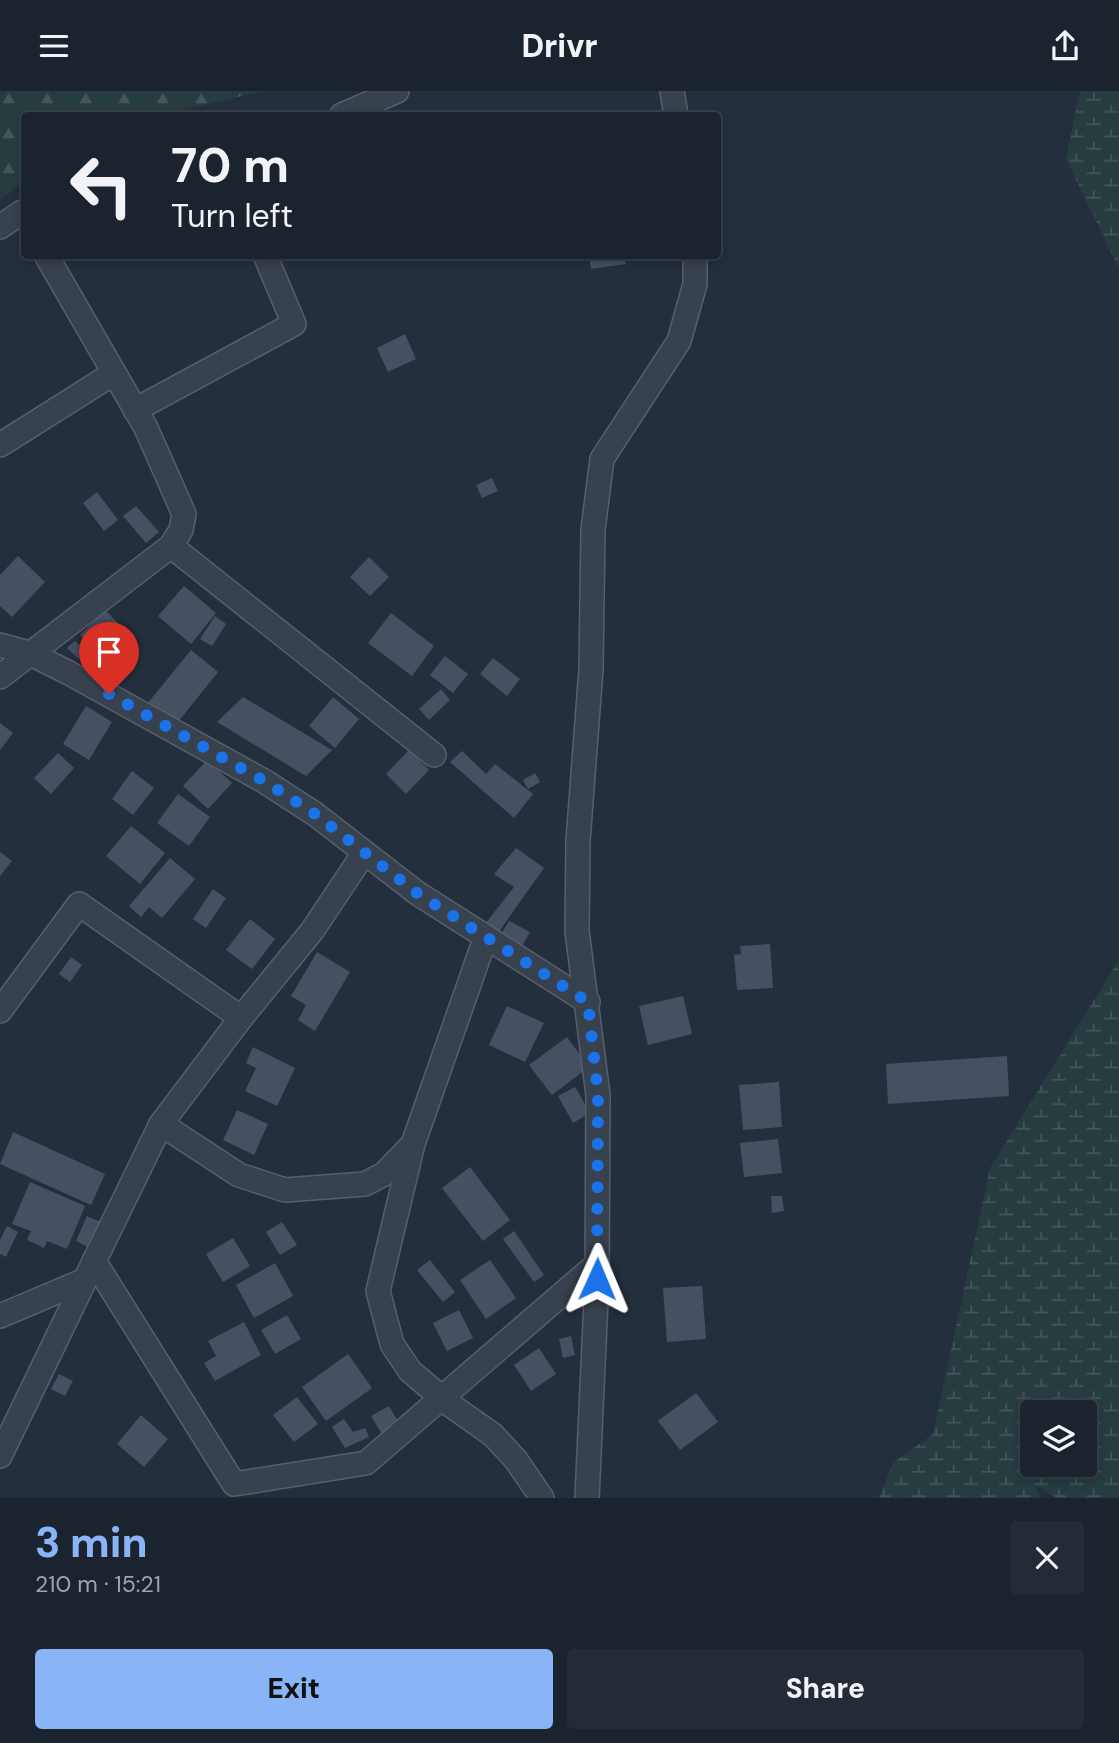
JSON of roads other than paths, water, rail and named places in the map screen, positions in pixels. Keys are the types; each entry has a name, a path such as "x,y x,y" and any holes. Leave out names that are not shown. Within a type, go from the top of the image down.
{"street":[{"path":"349,112 397,91"},
{"path":"672,91 676,112"},
{"path":"0,227 21,213"},
{"path":"0,677 171,546 181,530 184,515 135,410 48,259"},
{"path":"135,410 294,324 267,259"},
{"path":"587,1498 597,1264 598,1095 577,931 578,841 591,669 593,530 602,459 679,341 695,284 695,259"},
{"path":"0,445 114,373"},
{"path":"171,546 435,755"},
{"path":"0,645 29,653 109,694 264,781 485,939 588,1002"},
{"path":"0,1456 161,1124 240,1018 312,932 365,852"},
{"path":"0,1011 79,904 240,1018"},
{"path":"485,939 413,1144 378,1291 392,1344 410,1371 441,1398 493,1435 516,1460 542,1498"},
{"path":"161,1124 239,1175 285,1191 365,1184 384,1174 413,1144"},
{"path":"89,1271 234,1484 366,1463 597,1264"},
{"path":"0,1316 89,1271"}]}
